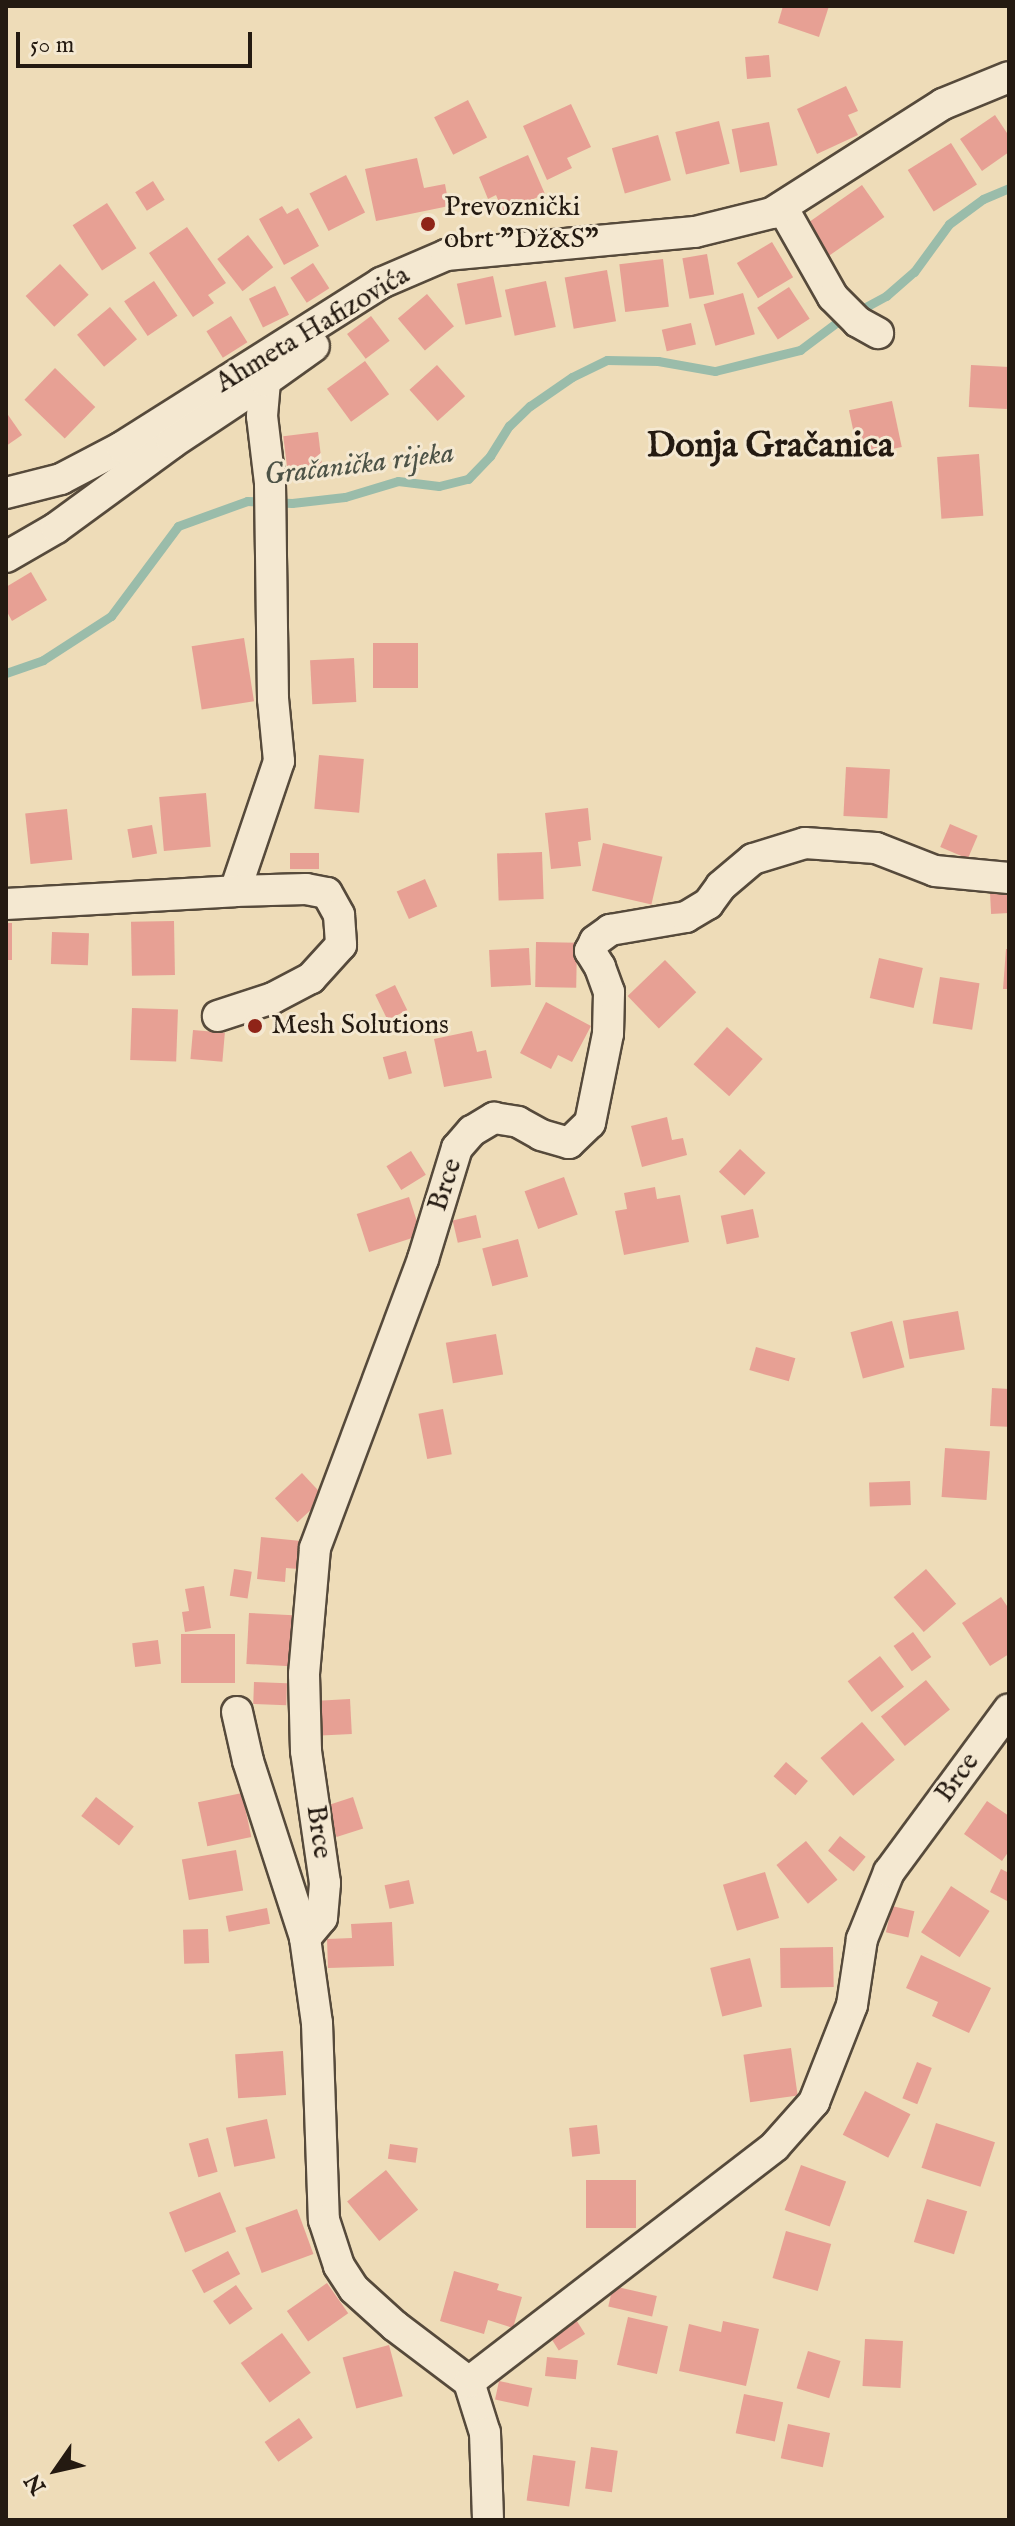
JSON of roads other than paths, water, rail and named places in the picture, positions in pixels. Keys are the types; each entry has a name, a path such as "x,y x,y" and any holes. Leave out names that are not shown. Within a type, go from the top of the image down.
{"street":[{"name":"Ahmeta Hafizovića","path":"6,493 61,479 122,447 381,283 446,255 695,232 782,207 943,104 1009,77"},
{"path":"782,207 835,300 868,328"},
{"name":"Ahmeta Hafizovića","path":"6,557 56,528 172,443 311,350 331,329 346,304"},
{"path":"235,891 279,761 273,699 270,483 262,416 265,381"},
{"name":"Brce","path":"305,1938 322,1918 325,1883 306,1751 304,1674 315,1548 423,1259 457,1148 472,1131 494,1118 518,1122 541,1135 569,1143 590,1123 608,1034 609,992 590,951 595,941 610,930 686,917 708,904 721,886 753,859 805,843 876,848 935,871 1009,878"},
{"path":"6,904 127,900 235,891 306,889 327,893 339,915 341,945 311,978 273,998 218,1016"},
{"name":"Brce","path":"237,1712 248,1761 305,1938 317,2023 324,2220 339,2266 354,2289 376,2309 469,2382 775,2146 814,2102 852,2005 862,1939 889,1872 1009,1709"},
{"path":"469,2382 485,2433 488,2520"}],"waterway":[{"name":"Gračanička rijeka","path":"6,673 43,660 111,616 178,526 247,501 292,503 345,497 398,481 439,486 468,479 490,456 509,426 530,406 572,377 607,360 658,361 715,371 800,350 836,323 886,296 914,272 949,224 983,199 1009,188"}],"place":[{"name":"Prevoznički obrt \"Dž&S\"","path":"428,224"},
{"name":"Mesh Solutions","path":"255,1026"}],"district":[{"name":"Donja Gračanica","path":"770,447"}]}
